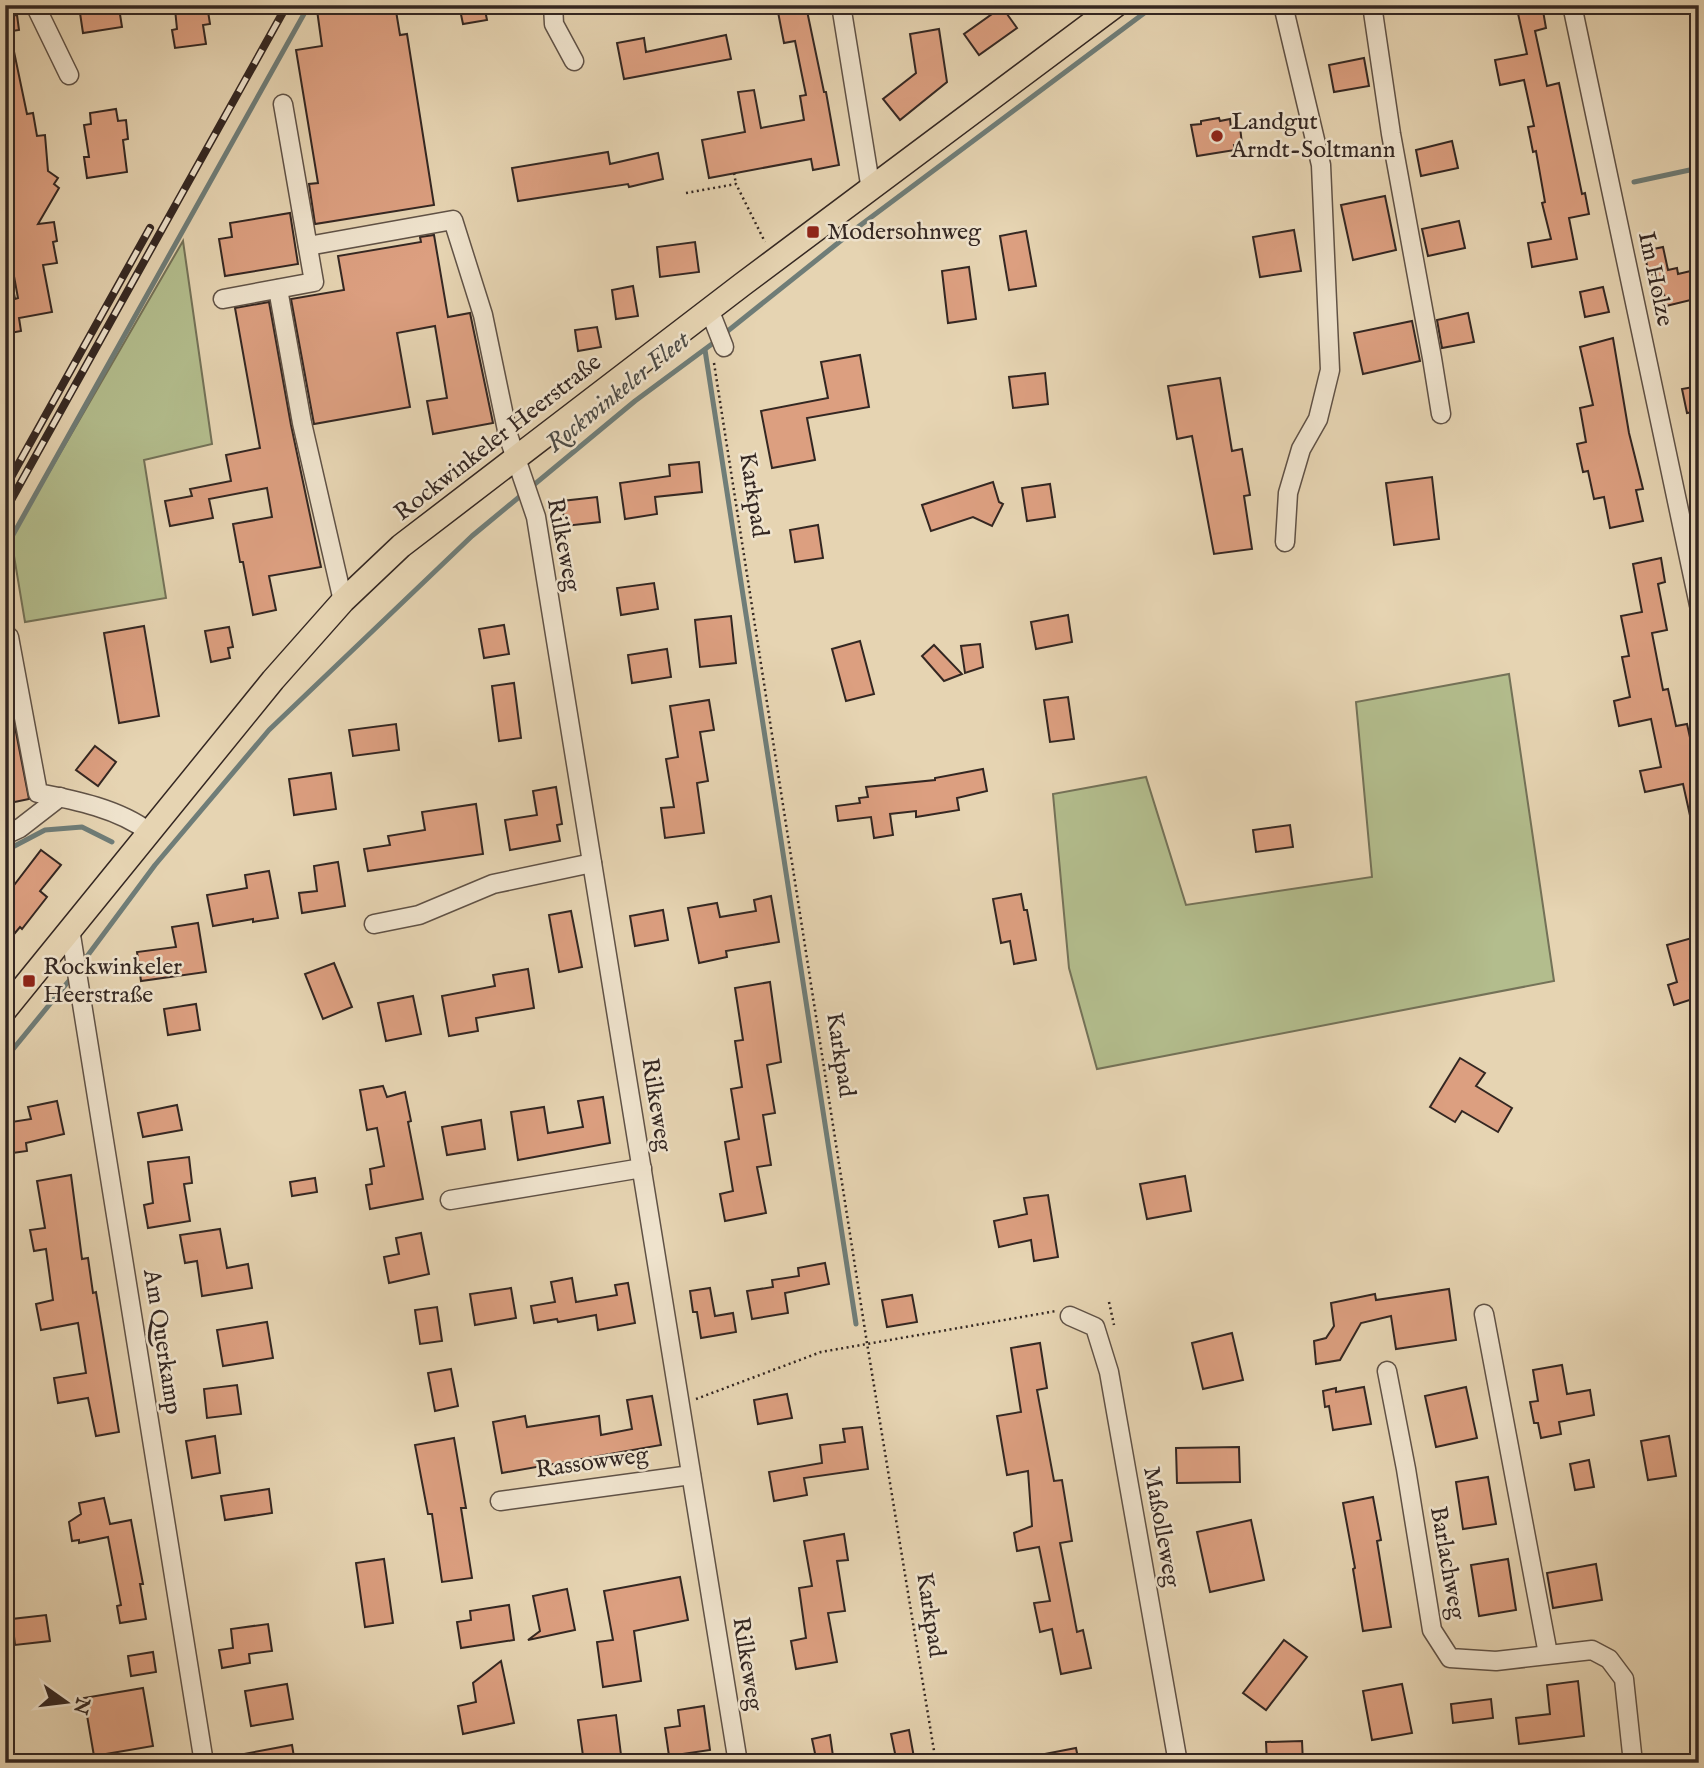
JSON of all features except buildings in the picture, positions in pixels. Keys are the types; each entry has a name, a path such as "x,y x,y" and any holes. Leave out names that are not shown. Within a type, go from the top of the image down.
{"main road":[{"name":"Rockwinkeler Heerstraße","path":"5,1010 273,680 343,601 401,546 519,467 709,309 1116,5"}],"street":[{"path":"35,5 69,75"},
{"path":"553,5 554,24 574,61"},
{"path":"841,5 871,190"},
{"path":"1283,5 1321,165 1330,370 1318,419 1301,449 1288,492 1285,542"},
{"path":"1372,5 1391,134 1441,414"},
{"name":"Im Holze","path":"1572,5 1699,605"},
{"path":"223,299 314,282 283,104"},
{"name":"Rilkeweg","path":"308,246 453,220 483,315 508,435 536,517 738,1763"},
{"path":"278,289 302,423 343,601"},
{"path":"709,309 718,344"},
{"path":"9,637 38,793 60,797 133,820 149,832"},
{"path":"5,835 20,828 60,797"},
{"path":"374,923 419,915 493,884 592,863"},
{"name":"Am Querkamp","path":"70,929 204,1763"},
{"path":"450,1200 642,1168"},
{"path":"1484,1314 1548,1654"},
{"name":"Maßolleweg","path":"1070,1317 1095,1327 1109,1372 1178,1763"},
{"name":"Barlachweg","path":"1387,1371 1432,1630 1450,1658 1496,1661 1592,1650 1609,1659 1624,1679 1633,1763"},
{"name":"Rassowweg","path":"500,1501 691,1475"}],"path":[{"path":"734,173 736,184 774,260"},
{"path":"686,193 736,184"},
{"name":"Karkpad","path":"718,344 867,1343 936,1763"},
{"path":"680,1405 821,1352 1059,1310 1070,1317"}],"green space":[{"path":"183,241 212,444 144,460 166,598 25,622 11,538"},
{"path":"1509,674 1554,981 1097,1069 1069,968 1053,794 1146,777 1186,905 1372,877 1356,702"}],"waterway":[{"path":"5,549 309,5"},
{"name":"Rockwinkeler Fleet","path":"724,334 858,227 1155,5"},
{"path":"1634,182 1699,168"},
{"name":"Rockwinkeler Fleet","path":"85,959 155,865 269,730 472,536 635,401 716,341"},
{"path":"705,350 856,1324"},
{"name":"Rockwinkeler Fleet","path":"5,851 45,830 82,827 112,842"},
{"path":"5,1059 72,977"}],"railway":[{"path":"5,511 287,5"},
{"path":"5,488 150,228"}],"place":[{"name":"Landgut Arndt-Soltmann","path":"1217,136"},
{"name":"Modersohnweg","path":"813,232"},
{"name":"Rockwinkeler Heerstraße","path":"29,981"}]}
